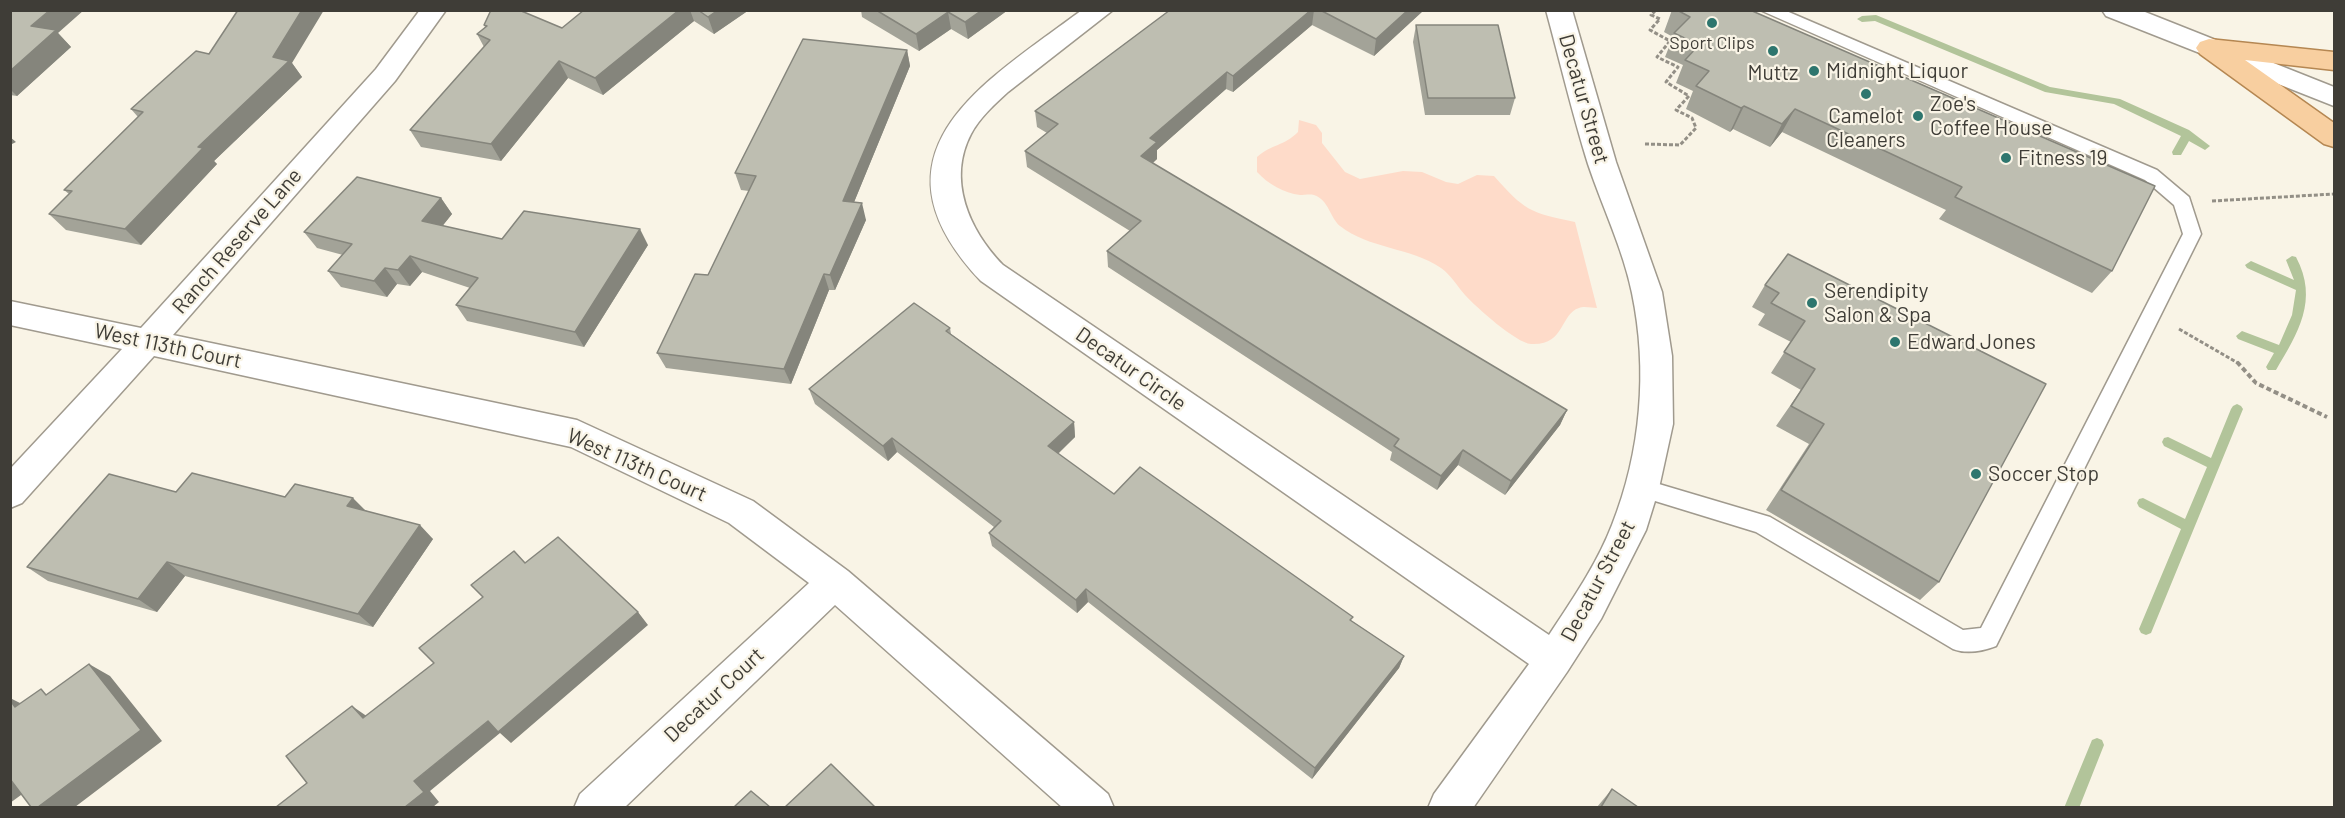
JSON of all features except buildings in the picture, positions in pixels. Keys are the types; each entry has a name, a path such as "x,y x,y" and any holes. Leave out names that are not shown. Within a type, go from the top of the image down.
{"main road":[{"path":"2210,48 2334,61"},
{"path":"2210,48 2334,137"}],"street":[{"name":"Ranch Reserve Lane","path":"10,494 149,342 378,81 424,26 433,10"},
{"name":"Decatur Circle","path":"1100,10 998,85 977,103 961,126 951,147 946,168 951,206 963,239 992,273 1554,660"},
{"name":"Decatur Street","path":"1448,807 1554,660 1588,607 1628,530 1642,488 1656,424 1658,396 1656,356 1647,292 1602,162 1559,10"},
{"path":"2115,10 2334,97"},
{"name":"West 113th Court","path":"10,313 577,434 741,512 835,582 1094,807"},
{"name":"Decatur Court","path":"594,807 835,582"}],"lane":[{"path":"1642,488 1761,524 1960,641 1988,638 2192,234 2182,202 2151,175 1768,10"}],"path":[{"path":"1645,144 1680,145 1696,128 1692,118 1676,110 1689,96 1666,82 1678,67 1657,57 1670,41 1650,30 1660,19 1651,15 1656,10"},
{"path":"2182,202 2334,194"},
{"path":"2153,314 2235,360 2256,383 2327,417"}],"shaded area":[{"path":"1299,120 1316,125 1322,133 1322,143 1345,172 1360,179 1403,171 1422,172 1446,182 1458,184 1477,175 1494,176 1513,196 1529,208 1548,216 1575,222 1597,308 1581,307 1573,311 1550,340 1531,344 1524,342 1487,316 1441,268 1416,256 1351,234 1337,223 1319,197 1294,194 1271,184 1257,172 1257,157 1293,137 1298,132"}],"waterway":[{"path":"1862,19 1876,18 2048,90 2116,101 2185,133 2205,146"},
{"path":"2177,152 2188,135"},
{"path":"2292,260 2299,273 2301,288"},
{"path":"2251,265 2301,288"},
{"path":"2281,351 2298,315 2301,288"},
{"path":"2242,336 2281,351"},
{"path":"2272,367 2281,351"},
{"path":"2214,465 2237,409"},
{"path":"2168,442 2214,465"},
{"path":"2188,527 2214,465"},
{"path":"2143,503 2188,527"},
{"path":"2146,629 2188,527"},
{"path":"2071,808 2097,745"}],"place":[{"name":"Sport Clips","path":"1712,23"},
{"name":"Muttz","path":"1773,51"},
{"name":"Midnight Liquor","path":"1814,71"},
{"name":"Camelot Cleaners","path":"1866,94"},
{"name":"Zoe's Coffee House","path":"1918,116"},
{"name":"Fitness 19","path":"2006,158"},
{"name":"Serendipity Salon & Spa","path":"1812,303"},
{"name":"Edward Jones","path":"1895,342"},
{"name":"Soccer Stop","path":"1976,474"}]}
